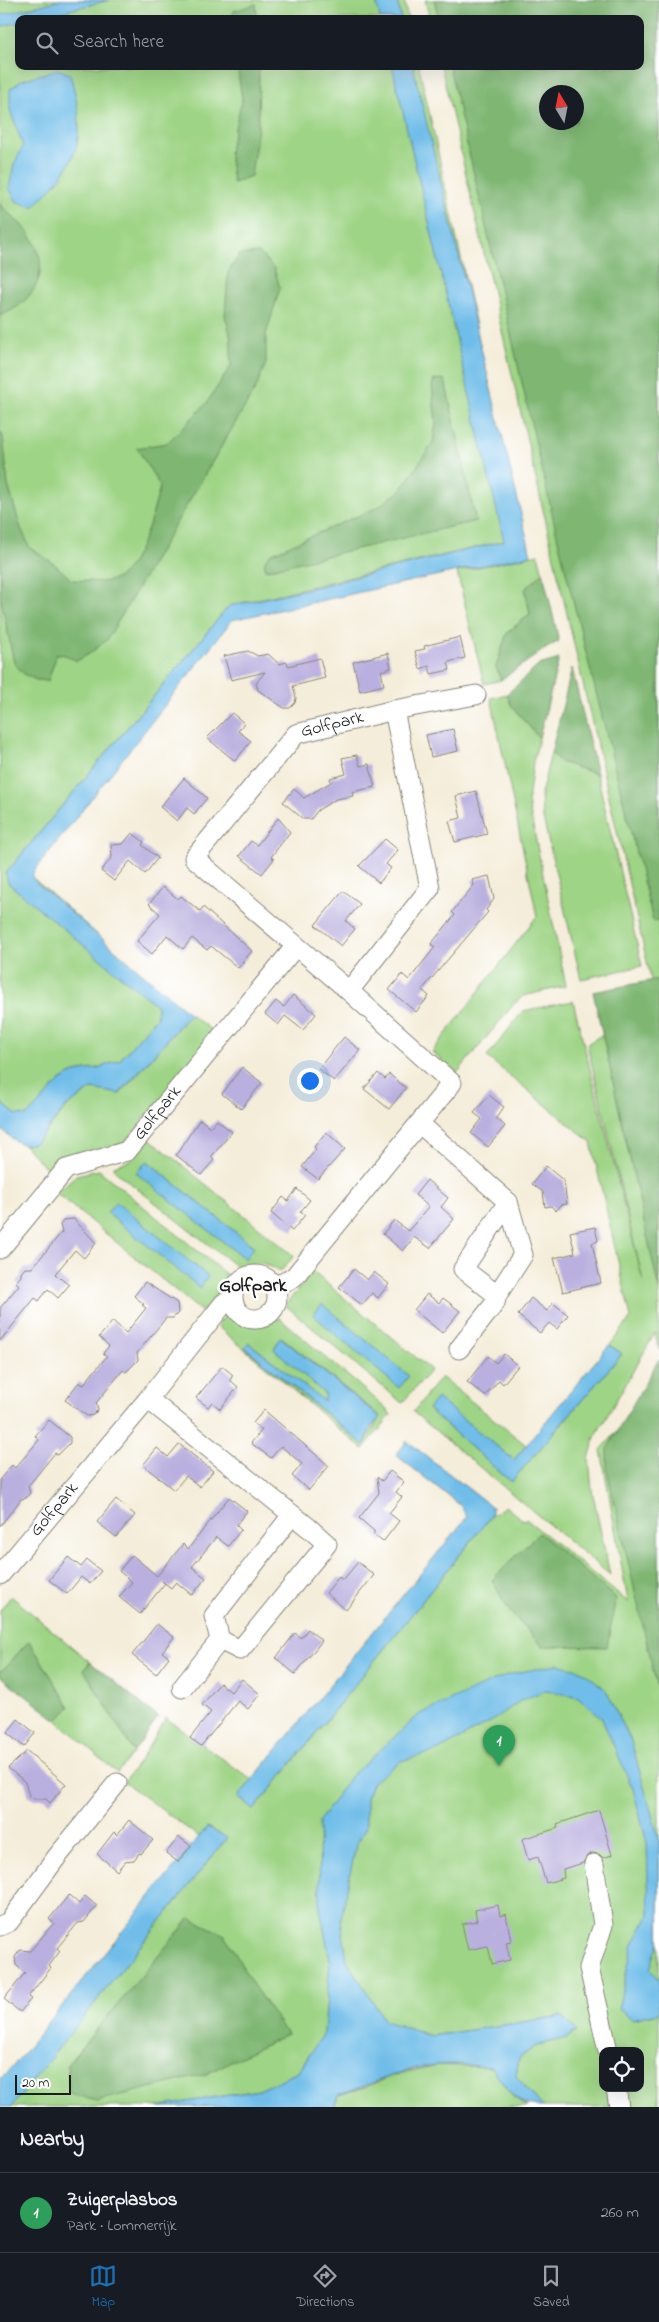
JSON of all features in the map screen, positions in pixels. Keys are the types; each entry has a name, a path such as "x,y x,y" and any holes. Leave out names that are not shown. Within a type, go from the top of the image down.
{"street":[{"name":"Golfpark","path":"276,1287 294,1277 452,1084 349,991 194,858 296,734 394,710 476,695"},
{"path":"349,991 430,888 394,710"},
{"name":"Golfpark","path":"0,1249 66,1169 127,1151 296,947"},
{"path":"420,1124 508,1202 523,1255 497,1295 495,1302 459,1349"},
{"path":"497,1295 462,1269 508,1202"},
{"path":"250,1275 265,1277 276,1287 277,1303 273,1311 263,1319 250,1320 238,1314 232,1302 232,1292 237,1282 250,1275"},
{"name":"Golfpark","path":"0,1575 148,1399 224,1303 232,1302"},
{"path":"148,1399 292,1515 327,1544 240,1650 220,1640 214,1616 292,1515"},
{"path":"182,1688 220,1640"},
{"path":"0,1926 9,1922 56,1858 117,1783"},
{"path":"594,1864 603,1925 589,1968 607,2047"},
{"path":"617,2092 619,2107"}],"green space":[{"path":"0,0 404,0 407,15 15,15 15,70 420,70 517,513 504,541 229,606 15,862 167,996 155,1004 157,1005 157,1017 120,1060 99,1068 75,1072 27,1116 15,1114 0,1102"},
{"path":"425,0 659,0 659,1350 655,1333 595,1437 589,1459 592,1490 610,1575 413,1412 441,1377 526,1445 514,1460 437,1399 428,1409 511,1482 622,1354 610,1345 631,1318 591,1142 487,1057 523,1011 573,1001 643,1281 587,1044 656,1001 442,70 644,70 644,15 429,15"},
{"path":"434,0 659,0 659,920 653,921 560,548 450,70 644,70 644,15 438,15"},
{"path":"256,4 257,15 232,15 234,11"},
{"path":"238,70 259,70 258,128 251,176 233,183 229,152 242,99"},
{"path":"0,204 28,232 36,245 40,258 40,270 38,282 24,302 0,316"},
{"path":"259,253 274,268 280,288 266,334 266,363 256,388 107,640 77,661 65,655 57,654 48,681 36,680 24,674 14,663 0,595 0,432 3,435 8,485 20,526 30,548 52,562 72,580 105,581 115,579 123,574 138,552 144,538 160,486 137,448 167,443 206,404 231,366 231,338 225,315 228,273 239,255"},
{"path":"434,380 445,380 476,521 266,570 265,560 272,553 378,507 402,489 433,442 436,423 432,386"},
{"path":"538,554 543,573 526,589 530,614 507,633 496,667 501,680 484,684 457,572"},
{"path":"543,573 559,641 501,680 496,667 507,633 530,614 525,589"},
{"path":"559,659 539,738 511,705 507,694 539,665"},
{"path":"572,668 597,774 560,762 551,753"},
{"path":"507,694 511,705 539,738 533,762 528,802 566,986 523,996 514,1004 457,1073 432,1052 537,916 491,698"},
{"path":"551,753 560,762 597,774 642,966 581,979 542,814 541,794"},
{"path":"659,979 659,1290 593,992"},
{"path":"190,1014 215,1033 124,1143 60,1160 50,1172 24,1145 31,1144 39,1138 74,1099 83,1092 95,1089 120,1094"},
{"path":"150,1139 294,1256 281,1271 262,1263 237,1267 115,1171 114,1166 131,1160","holes":["147,1161 254,1247 245,1258 137,1173"]},
{"path":"99,1170 228,1276 228,1280 202,1312 56,1193 76,1175"},
{"path":"313,1272 431,1370 402,1403 285,1305"},
{"path":"227,1313 241,1322 252,1326 258,1326 279,1318 386,1408 391,1415 363,1449 217,1326","holes":["281,1337 380,1416 364,1445 245,1348 249,1343 324,1402 326,1394 274,1349"]},
{"path":"659,1359 659,1696 607,1470 607,1449"},
{"path":"659,1383 659,1980 655,1975 632,2019 659,2013 659,2107 625,2107 622,2092 644,2092 644,2047 610,2047 585,1988 599,2055 599,2092 607,2092 610,2107 543,2107 516,2076 519,2058 538,2045 566,2038 577,2032 561,2016 431,2036 400,2025 308,2056 298,2072 259,2090 157,2107 11,2107 227,1838 207,1827 199,1837 124,1782 143,1756 166,1718 252,1780 238,1797 254,1810 491,1516 505,1506 524,1521 526,1519 628,1602 601,1450","holes":["190,1919 208,1927 67,2065"]},
{"path":"539,1533 616,1598 607,1647 542,1646 509,1611 492,1580"},
{"path":"11,1596 90,1662 85,1670 134,1752 117,1773 57,1720 70,1707 29,1641 0,1673 0,1611"},
{"path":"29,1641 70,1707 57,1720 0,1676 0,1673"},
{"path":"90,1662 158,1717 134,1752 84,1670"},
{"path":"190,1918 225,1935 251,1982 287,2034 204,2075 96,2101 69,2093 67,2065"},
{"path":"437,2065 492,2067 513,2097 528,2107 334,2107 338,2095 366,2087 395,2075"}],"water":[{"path":"61,0 110,0 49,15 15,15 15,23 0,27 0,15"},
{"path":"376,0 397,0 400,15 379,15"},
{"path":"55,70 70,74 76,96 78,115 79,132 76,148 70,162 61,177 33,207 17,202 9,188 14,164 23,146 10,110 10,89 22,80"},
{"path":"393,70 414,70 531,555 232,620 35,870 32,877 190,1014 119,1094 92,1089 66,1107 35,1143 20,1143 0,1128 0,1102 15,1114 27,1116 60,1081 75,1072 99,1068 120,1060 157,1017 157,1006 8,883 6,873 229,606 504,541"},
{"path":"147,1161 254,1247 245,1259 136,1173"},
{"path":"116,1202 208,1276 200,1288 107,1213"},
{"path":"322,1304 409,1376 399,1388 313,1315"},
{"path":"280,1337 380,1417 371,1428 364,1445 245,1347 249,1343 324,1401 325,1394 274,1349"},
{"path":"609,1345 622,1354 511,1482 428,1409 437,1398 514,1460"},
{"path":"407,1441 492,1507 491,1516 254,1810 238,1797 467,1517 460,1505 396,1455"},
{"path":"558,1664 583,1671 606,1690 631,1741 659,1839 659,1942 650,1969 659,1980 659,2013 632,2019 618,2009 633,1944 649,1915 647,1843 633,1789 601,1717 578,1697 546,1690 520,1701 492,1721 437,1751 401,1761 373,1782 366,1798 366,1828 356,1845 341,1919 347,1960 385,2021 431,2036 562,2016 577,2031 566,2038 538,2045 519,2058 516,2076 543,2107 525,2104 518,2100 507,2089 492,2067 451,2064 413,2069 338,2095 334,2107 157,2107 259,2090 298,2072 324,2033 330,1960 320,1909 319,1821 350,1777 420,1714 507,1675"},
{"path":"207,1827 227,1838 18,2099 11,2107 0,2107 0,2078 6,2075"}],"building":[{"path":"460,637 465,658 448,662 450,670 431,674 429,666 420,669 415,651 425,649 424,646"},
{"path":"248,651 258,656 268,654 279,664 287,662 288,666 320,658 325,678 293,686 296,698 295,703 290,708 284,708 258,690 256,683 265,672 231,680 224,656"},
{"path":"388,653 391,668 381,671 384,685 360,691 353,662"},
{"path":"232,713 244,723 238,731 251,741 235,761 207,738"},
{"path":"453,729 458,751 431,757 426,735"},
{"path":"357,755 360,766 369,764 375,787 352,792 353,796 336,799 318,810 311,819 303,819 283,802 294,789 304,798 331,782 330,778 346,774 342,758"},
{"path":"184,778 207,798 194,814 187,808 177,821 160,807"},
{"path":"476,791 487,834 455,842 449,821 461,818 456,796"},
{"path":"278,818 290,832 271,857 274,859 262,874 239,856 251,841 257,845"},
{"path":"132,833 144,842 142,845 158,858 145,874 130,861 114,881 101,871 112,857 111,845 123,844"},
{"path":"385,839 398,850 386,864 391,868 379,883 359,866"},
{"path":"489,876 494,899 486,910 488,912 422,990 429,996 416,1012 389,990 402,974 409,980 435,947 431,944 455,915 452,912 474,885 472,880"},
{"path":"163,887 178,899 181,896 200,911 203,907 252,951 238,968 211,946 207,950 192,938 183,949 167,935 152,954 137,941 160,914 149,904"},
{"path":"343,891 360,904 346,921 355,929 341,946 315,925"},
{"path":"293,995 316,1014 303,1030 285,1016 278,1025 265,1014 276,1001 284,1007"},
{"path":"344,1037 360,1050 334,1081 318,1069"},
{"path":"242,1067 262,1083 241,1109 222,1094"},
{"path":"378,1073 385,1079 389,1074 406,1088 389,1109 364,1089"},
{"path":"489,1095 504,1107 496,1118 505,1126 488,1147 471,1133 482,1119 474,1113"},
{"path":"200,1119 210,1127 217,1120 232,1132 211,1157 214,1160 201,1175 176,1155"},
{"path":"326,1132 345,1149 318,1179 302,1167"},
{"path":"546,1166 564,1181 567,1204 561,1205 556,1211 551,1206 545,1207 543,1192 532,1184"},
{"path":"427,1180 448,1198 441,1207 454,1219 430,1248 414,1237 403,1251 383,1234 394,1220 408,1231 429,1207 415,1195"},
{"path":"297,1189 310,1200 300,1212 305,1215 292,1231 271,1213 283,1197 288,1201"},
{"path":"74,1219 96,1243 84,1258 75,1250 55,1274 69,1285 58,1298 48,1289 39,1301 35,1298 0,1341 0,1308 19,1285 16,1282 21,1273 25,1268 32,1268 62,1232 60,1225 64,1220"},
{"path":"595,1227 598,1241 592,1243 601,1283 563,1292 554,1258 575,1253 570,1232"},
{"path":"354,1269 367,1280 374,1272 389,1284 378,1298 372,1293 362,1305 339,1287"},
{"path":"145,1282 177,1303 178,1313 173,1318 166,1318 137,1353 138,1360 126,1372 123,1370 96,1403 98,1410 93,1415 87,1416 65,1400 79,1382 83,1385 107,1356 103,1353 109,1346 99,1337 113,1321 126,1333 146,1308 134,1296"},
{"path":"427,1294 439,1303 443,1298 460,1311 442,1333 414,1310"},
{"path":"531,1298 547,1311 553,1303 568,1315 557,1329 549,1323 540,1333 518,1315"},
{"path":"504,1354 518,1366 503,1384 499,1380 485,1396 467,1382 488,1356 496,1363"},
{"path":"222,1366 233,1375 230,1380 238,1387 220,1409 212,1402 208,1407 196,1398"},
{"path":"264,1410 329,1466 309,1490 292,1476 302,1464 281,1446 271,1458 251,1443 262,1430 253,1423"},
{"path":"49,1420 70,1437 70,1443 58,1455 55,1453 28,1486 30,1493 26,1498 21,1499 0,1526 0,1479 12,1465 15,1468 39,1440 35,1436"},
{"path":"179,1444 213,1471 200,1487 186,1476 174,1490 143,1465 157,1448 168,1457"},
{"path":"390,1471 404,1482 396,1492 402,1497 389,1513 399,1521 383,1542 359,1518 379,1493 377,1477 382,1481"},
{"path":"229,1497 247,1511 236,1525 241,1530 228,1546 216,1537 192,1567 206,1578 192,1595 176,1582 171,1588 165,1583 140,1614 119,1597 132,1582 119,1571 132,1555 157,1576 183,1544 188,1549"},
{"path":"116,1499 135,1515 116,1537 97,1522"},
{"path":"68,1557 81,1567 87,1560 101,1571 90,1584 81,1577 67,1594 49,1580"},
{"path":"358,1562 374,1575 346,1610 326,1593 339,1577 343,1580"},
{"path":"157,1624 174,1637 162,1652 169,1657 156,1674 132,1655"},
{"path":"308,1629 322,1641 295,1674 276,1658 295,1633 301,1638"},
{"path":"242,1679 260,1694 248,1709 238,1701 201,1746 190,1738 211,1712 202,1705 220,1683 231,1692"},
{"path":"18,1719 35,1733 24,1747 7,1733"},
{"path":"27,1751 66,1784 50,1803 46,1799 35,1799 29,1796 25,1782 8,1768"},
{"path":"599,1810 612,1855 603,1858 599,1854 592,1853 587,1856 583,1863 563,1869 564,1878 546,1883 538,1857 528,1860 522,1839 558,1828 557,1824"},
{"path":"129,1820 153,1840 141,1854 139,1853 134,1860 125,1861 117,1871 97,1854 114,1832 117,1835"},
{"path":"179,1837 191,1846 178,1862 166,1853"},
{"path":"69,1895 79,1904 85,1896 97,1906 84,1922 78,1923 57,1948 60,1951 49,1966 51,1968 28,1997 31,1999 20,2012 4,1999 25,1973 16,1965 15,1957 20,1950 30,1951 54,1923 49,1919"},
{"path":"498,1905 500,1916 506,1914 511,1941 506,1942 510,1960 492,1964 488,1946 468,1950 462,1924 477,1921 475,1910"}],"place":[{"name":"Zuigerplasbos","path":"499,1766"}],"district":[{"name":"Golfpark","path":"253,1286"}]}
